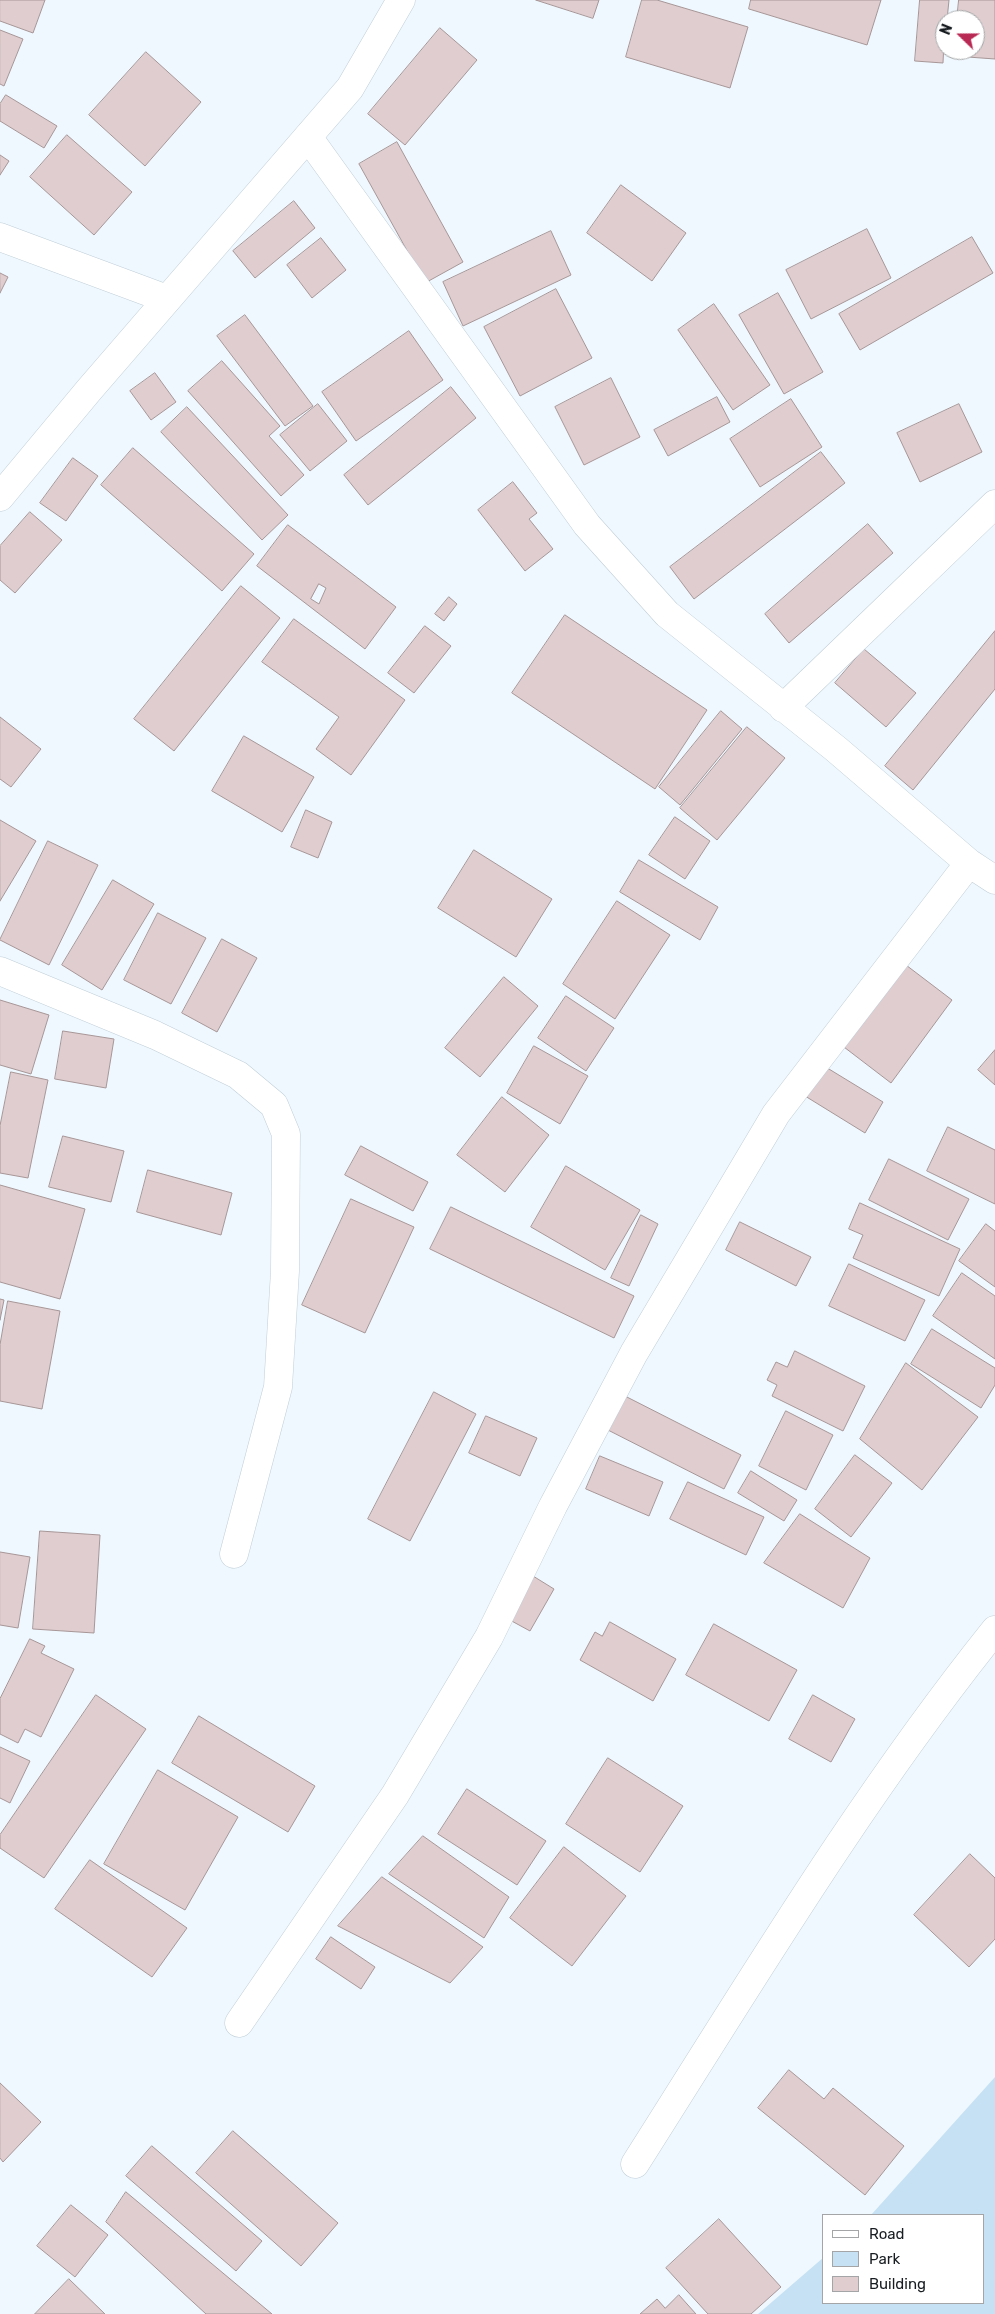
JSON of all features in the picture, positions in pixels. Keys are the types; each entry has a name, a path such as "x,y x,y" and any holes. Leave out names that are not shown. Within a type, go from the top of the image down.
{"street":[{"path":"0,497 167,299 350,88 401,0"},
{"path":"308,137 588,525 667,614 836,749 969,863 995,880"},
{"path":"0,237 167,299"},
{"path":"783,708 995,504"},
{"path":"239,2023 395,1795 484,1646 553,1506 634,1353 776,1114 969,863"},
{"path":"0,971 155,1035 238,1075 274,1105 283,1126 286,1134 285,1271 278,1387 234,1554"},
{"path":"635,2164 837,1847 958,1675 995,1630"}],"green space":[{"path":"995,2077 995,2314 758,2314 822,2259 822,2304 985,2304 985,2214 872,2214"}],"building":[{"path":"0,0 45,0 33,33 0,21"},
{"path":"536,0 599,0 593,18"},
{"path":"642,0 657,0 748,27 730,88 626,57"},
{"path":"751,0 881,0 867,45 749,9"},
{"path":"920,0 949,0 948,10 935,10 935,60 943,60 943,63 915,61"},
{"path":"959,0 995,0 995,59 985,58 985,10 958,10"},
{"path":"440,28 477,60 405,145 368,114"},
{"path":"0,30 23,39 4,86 0,84"},
{"path":"146,52 201,102 145,166 89,115"},
{"path":"6,95 57,126 44,148 0,121 0,104"},
{"path":"67,135 132,192 94,235 30,177"},
{"path":"397,142 463,262 425,283 359,164"},
{"path":"0,155 9,161 0,175"},
{"path":"621,185 686,233 652,281 587,233"},
{"path":"294,201 315,228 255,278 233,251"},
{"path":"867,229 891,278 811,319 786,270"},
{"path":"551,231 571,275 463,326 443,282"},
{"path":"972,237 993,273 860,350 839,314"},
{"path":"321,238 346,270 312,298 287,265"},
{"path":"0,273 8,277 0,293"},
{"path":"556,289 592,358 520,396 484,327"},
{"path":"778,293 823,372 784,394 739,315"},
{"path":"714,304 770,385 733,410 678,330"},
{"path":"245,315 313,406 285,426 217,336"},
{"path":"409,331 443,380 356,441 322,392"},
{"path":"222,361 280,426 269,436 304,475 281,496 188,391"},
{"path":"155,373 176,402 151,420 130,391"},
{"path":"611,378 640,437 584,465 555,407"},
{"path":"451,387 476,418 368,505 344,475"},
{"path":"717,397 730,422 668,456 654,430"},
{"path":"791,399 822,447 760,487 730,439"},
{"path":"318,404 347,441 310,471 280,435"},
{"path":"959,404 982,452 920,482 897,433"},
{"path":"187,407 288,515 262,540 161,432"},
{"path":"133,448 254,554 222,591 101,485"},
{"path":"821,452 845,483 694,599 670,567"},
{"path":"73,458 98,476 66,521 40,503"},
{"path":"513,482 537,513 529,519 553,549 525,571 478,510"},
{"path":"30,512 62,540 15,593 0,580 0,546"},
{"path":"868,524 893,553 789,643 765,614"},
{"path":"288,525 396,607 365,649 257,566","holes":["319,584 326,588 319,604 311,599"]},
{"path":"241,586 280,618 174,751 134,719"},
{"path":"449,597 457,604 444,621 435,614"},
{"path":"565,615 707,710 655,789 512,693"},
{"path":"294,619 405,700 351,775 316,749 339,717 262,662"},
{"path":"425,626 451,646 414,693 388,673"},
{"path":"995,631 995,689 913,790 885,766"},
{"path":"864,649 916,693 886,727 835,683"},
{"path":"721,711 742,729 680,805 659,787"},
{"path":"0,717 41,749 11,787 0,779"},
{"path":"747,727 785,758 717,840 680,808"},
{"path":"244,736 314,777 282,832 212,791"},
{"path":"306,810 332,822 318,858 291,847"},
{"path":"675,817 710,841 685,879 649,855"},
{"path":"0,820 36,841 0,901"},
{"path":"48,841 98,865 49,965 0,940"},
{"path":"474,850 552,899 516,957 438,908"},
{"path":"639,860 718,907 700,940 620,892"},
{"path":"113,880 154,904 102,990 62,965"},
{"path":"617,901 670,935 615,1019 563,984"},
{"path":"158,913 206,938 171,1004 124,980"},
{"path":"222,939 257,958 217,1032 182,1013"},
{"path":"902,962 952,1000 891,1083 840,1044"},
{"path":"504,977 538,1006 480,1077 445,1048"},
{"path":"566,996 614,1028 586,1071 538,1038"},
{"path":"0,1000 49,1015 31,1074 0,1065"},
{"path":"63,1031 114,1039 106,1088 55,1079"},
{"path":"534,1046 588,1076 560,1124 507,1093"},
{"path":"995,1050 995,1085 978,1070"},
{"path":"824,1066 883,1102 865,1133 805,1096"},
{"path":"11,1072 48,1080 28,1178 0,1173 0,1126"},
{"path":"502,1097 549,1135 505,1192 457,1155"},
{"path":"948,1127 995,1150 995,1204 927,1171"},
{"path":"63,1136 124,1151 111,1202 49,1187"},
{"path":"361,1146 428,1182 413,1211 345,1175"},
{"path":"889,1159 969,1199 948,1240 869,1200"},
{"path":"566,1166 640,1210 605,1270 531,1227"},
{"path":"148,1170 232,1193 221,1235 137,1212"},
{"path":"0,1185 85,1209 60,1299 0,1282"},
{"path":"351,1199 414,1227 365,1333 302,1305"},
{"path":"860,1203 960,1249 939,1296 853,1258 863,1235 849,1229"},
{"path":"451,1207 634,1296 614,1338 430,1249"},
{"path":"641,1215 658,1224 629,1286 611,1278"},
{"path":"740,1222 811,1257 796,1286 726,1250"},
{"path":"986,1224 995,1231 995,1287 959,1261"},
{"path":"849,1264 925,1300 905,1341 829,1306"},
{"path":"962,1273 995,1296 995,1359 933,1316"},
{"path":"0,1299 4,1300 0,1320"},
{"path":"8,1301 60,1311 42,1409 0,1401 0,1345"},
{"path":"932,1329 995,1368 995,1385 981,1408 911,1364"},
{"path":"795,1351 865,1386 843,1431 772,1396 777,1385 767,1380 776,1362 787,1367"},
{"path":"906,1363 978,1417 922,1490 860,1439"},
{"path":"434,1392 476,1414 410,1541 368,1519"},
{"path":"619,1393 741,1455 724,1489 602,1427"},
{"path":"786,1411 833,1435 806,1490 759,1466"},
{"path":"486,1416 537,1438 520,1476 469,1453"},
{"path":"855,1455 892,1483 851,1537 815,1509"},
{"path":"600,1456 663,1482 649,1516 586,1489"},
{"path":"751,1471 797,1500 784,1521 738,1493"},
{"path":"688,1482 764,1517 746,1555 670,1519"},
{"path":"800,1514 870,1558 843,1608 764,1563"},
{"path":"40,1531 100,1535 94,1633 33,1629"},
{"path":"0,1552 30,1557 18,1628 0,1625"},
{"path":"533,1576 554,1589 530,1631 508,1619"},
{"path":"610,1622 676,1659 653,1701 580,1660 595,1632 602,1636"},
{"path":"714,1624 797,1670 769,1721 686,1675"},
{"path":"30,1639 45,1646 41,1653 74,1669 41,1737 25,1729 18,1743 0,1734 0,1699"},
{"path":"96,1695 146,1729 44,1878 0,1848 0,1835"},
{"path":"813,1695 855,1719 831,1762 789,1739"},
{"path":"199,1716 315,1786 288,1832 172,1763"},
{"path":"0,1747 30,1761 10,1803 0,1798"},
{"path":"608,1758 683,1806 640,1872 566,1824"},
{"path":"158,1770 238,1817 185,1910 104,1864"},
{"path":"467,1789 546,1841 517,1885 438,1834"},
{"path":"423,1836 509,1897 484,1938 389,1874"},
{"path":"564,1847 626,1896 572,1966 510,1918"},
{"path":"970,1854 995,1878 995,1939 969,1967 914,1915"},
{"path":"90,1860 187,1928 152,1977 55,1909"},
{"path":"382,1877 483,1947 450,1983 338,1926"},
{"path":"331,1937 375,1967 361,1989 316,1959"},
{"path":"789,2070 824,2099 833,2088 904,2146 865,2195 758,2108"},
{"path":"0,2083 41,2122 3,2162 0,2158"},
{"path":"233,2131 338,2223 301,2266 196,2173"},
{"path":"152,2146 262,2241 236,2271 126,2176"},
{"path":"126,2192 272,2314 206,2314 106,2222"},
{"path":"71,2205 108,2235 75,2277 37,2246"},
{"path":"719,2219 781,2287 751,2314 708,2314 666,2268"},
{"path":"69,2279 105,2314 35,2314"},
{"path":"679,2295 696,2314 640,2314 657,2299 665,2308"}]}
